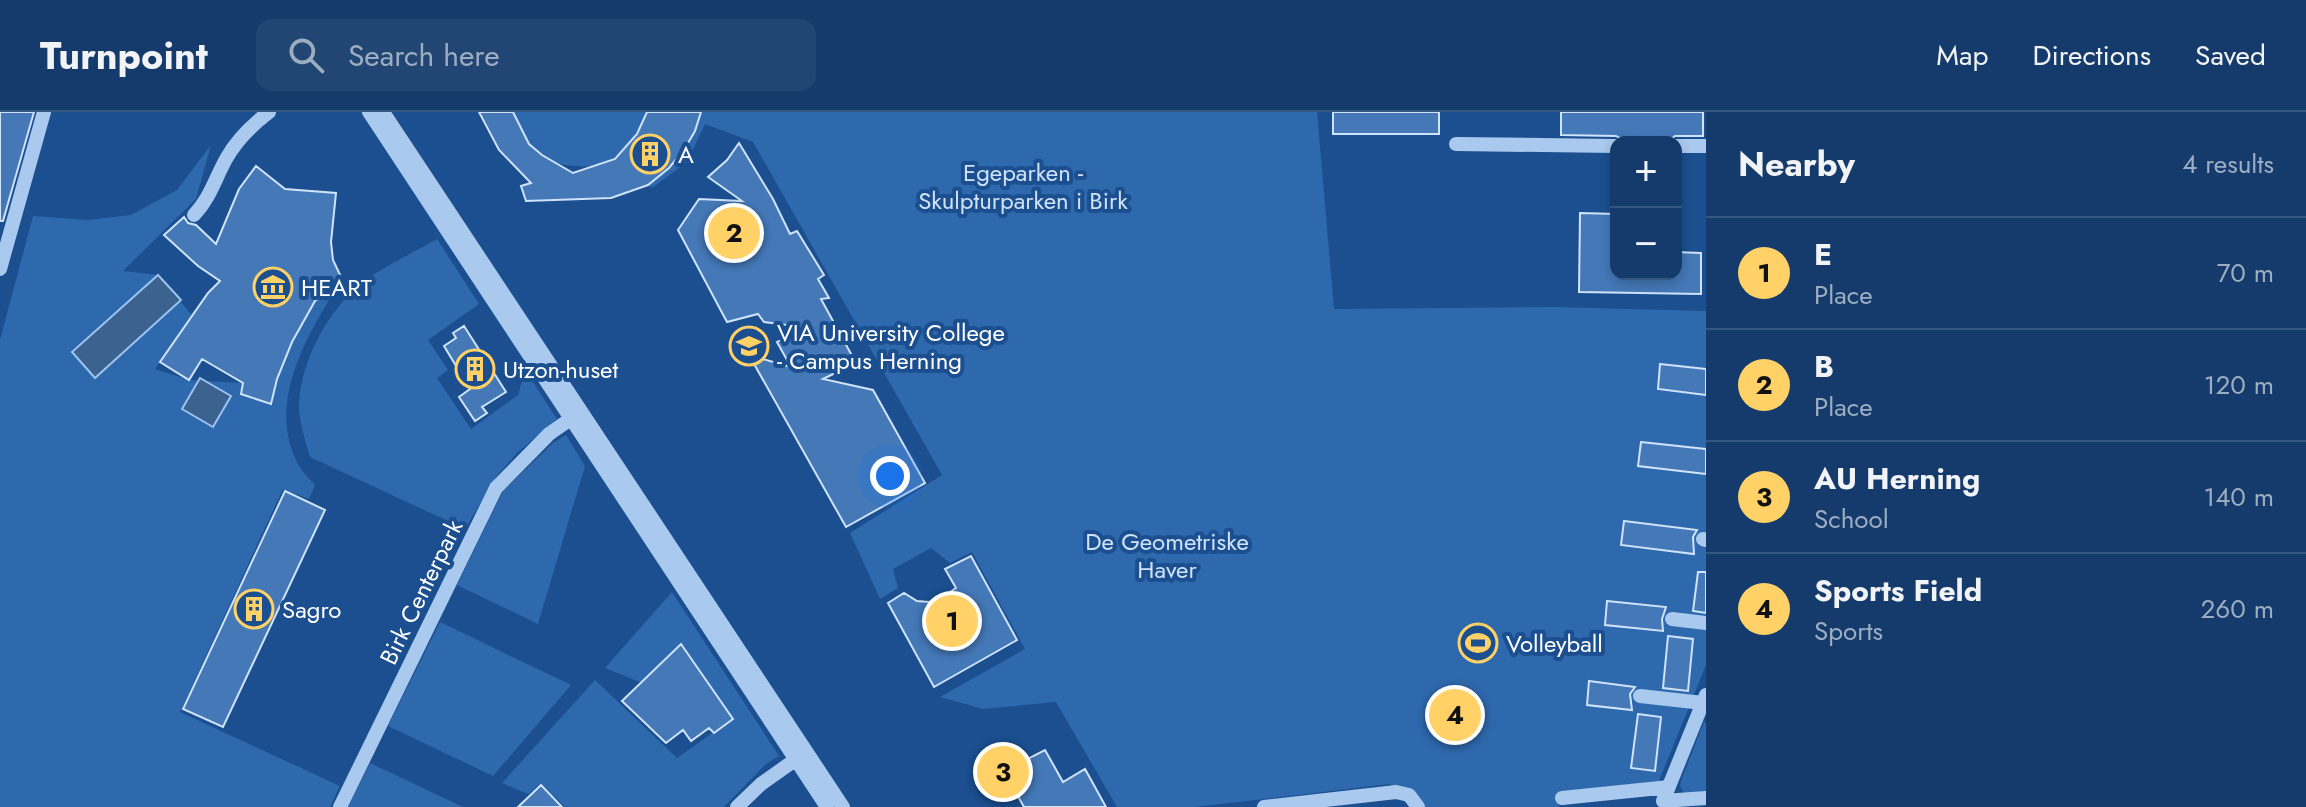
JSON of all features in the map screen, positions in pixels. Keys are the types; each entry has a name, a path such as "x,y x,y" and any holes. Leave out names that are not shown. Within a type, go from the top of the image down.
{"street":[{"path":"0,269 44,112"},
{"path":"194,215 206,202 226,158 240,138 269,112"},
{"path":"369,112 449,223 802,756 843,807"},
{"path":"383,112 449,223"},
{"path":"1456,144 1610,146"},
{"path":"1682,146 1706,146"},
{"name":"Birk Centerpark","path":"340,807 496,488 549,434 576,416"},
{"path":"1672,619 1706,623"},
{"path":"1640,696 1704,699 1666,794"},
{"path":"737,807 761,784 802,756"},
{"path":"802,756 827,807"},
{"path":"1264,807 1396,792 1409,795 1418,807"},
{"path":"1562,798 1666,794 1706,798"}],"green space":[{"path":"513,112 646,112 635,136 620,154 600,164 574,166 539,154 525,137"},
{"path":"701,112 1317,112 1334,309 1554,307 1706,311 1706,665 1659,781 1558,792 1559,807 1418,807 1417,803 1390,784 1195,807 1117,807 1056,702 983,709 940,697 1025,649 972,552 950,563 931,548 893,569 898,588 880,599 850,533 942,475 753,142 705,124 687,162 652,188 648,185 680,153"},
{"path":"211,145 196,199 123,271 158,275 72,352 96,378 180,301 192,315 155,369 189,380 243,383 241,394 271,404 283,364 302,321 317,299 342,279 305,345 289,393 286,418 289,442 299,466 315,485 309,499 283,489 180,712 340,786 330,807 0,807 0,340 33,216 88,220 131,215 177,190"},
{"path":"437,239 479,304 428,340 448,370 437,378 471,429 518,395 525,370 557,419 518,452 496,477 465,529 310,457 300,416 301,386 310,355 335,311 365,281"},
{"path":"566,435 585,466 538,624 457,585 503,491 553,443"},
{"path":"672,592 779,756 766,764 724,807 565,807 541,783 528,794 502,783 595,680 677,758 732,719 605,668"},
{"path":"440,622 571,685 493,776 388,726"},
{"path":"1704,722 1706,791 1684,793 1681,781"},
{"path":"370,763 463,807 348,807"}],"shaded area":[{"path":"158,275 181,300 95,378 72,352"},
{"path":"200,378 231,396 213,427 182,409"}],"building":[{"path":"0,112 34,112 3,221 0,221"},
{"name":"A","path":"479,112 513,112 529,144 573,173 615,159 637,134 647,112 701,112 684,150 669,168 648,185 611,198 526,201 521,186 531,183 499,150"},
{"path":"1333,112 1439,112 1439,134 1333,134"},
{"path":"1561,112 1703,112 1703,136 1561,135"},
{"path":"739,143 790,234 797,231 824,275 818,279 829,298 821,299 856,363 823,379 873,390 925,483 846,527 749,355 791,367 777,342 803,327 764,322 758,314 727,322 678,230 699,199 742,201 708,177 727,160"},
{"name":"HEART","path":"256,166 285,189 336,193 331,242 333,260 342,279 315,301 292,342 271,404 241,394 243,383 202,359 189,380 160,362 208,293 220,281 164,235 184,217 216,244 239,189"},
{"path":"1580,213 1610,214 1610,280 1682,280 1682,252 1701,253 1701,294 1579,292"},
{"name":"Utzon-huset","path":"464,326 506,392 482,407 487,413 475,421 459,397 470,389 444,346 456,338 453,333"},
{"path":"1660,364 1706,369 1706,395 1658,389"},
{"path":"1641,442 1706,449 1706,474 1638,466"},
{"name":"Sagro","path":"285,491 325,510 223,727 183,709"},
{"path":"1624,521 1697,530 1693,537 1694,554 1621,545"},
{"path":"971,556 1017,640 934,687 888,603 904,593 917,601 929,602 941,598 956,588 945,569"},
{"path":"1698,572 1706,572 1706,613 1693,611"},
{"path":"1607,601 1666,607 1662,619 1663,631 1605,625"},
{"path":"1668,636 1693,639 1688,691 1663,688"},
{"path":"681,644 733,719 714,733 709,728 691,741 683,730 666,743 622,701"},
{"path":"1589,681 1635,687 1630,694 1632,710 1587,705"},
{"path":"1638,714 1661,717 1655,771 1631,768"},
{"path":"1045,750 1063,782 1085,769 1106,807 1024,807 1004,771"},
{"path":"541,785 562,807 518,807"}],"place":[{"name":"A","path":"650,154"},
{"name":"B","path":"734,233"},
{"name":"HEART","path":"273,287"},
{"name":"VIA University College - Campus Herning","path":"749,346"},
{"name":"Utzon-huset","path":"475,369"},
{"name":"Sagro","path":"254,609"},
{"name":"E","path":"952,621"},
{"name":"Volleyball","path":"1478,643"},
{"name":"Sports Field","path":"1455,715"},
{"name":"AU Herning","path":"1003,772"}],"park label":[{"name":"Egeparken - Skulpturparken i Birk","path":"1023,186"},
{"name":"De Geometriske Haver","path":"1167,555"}]}
